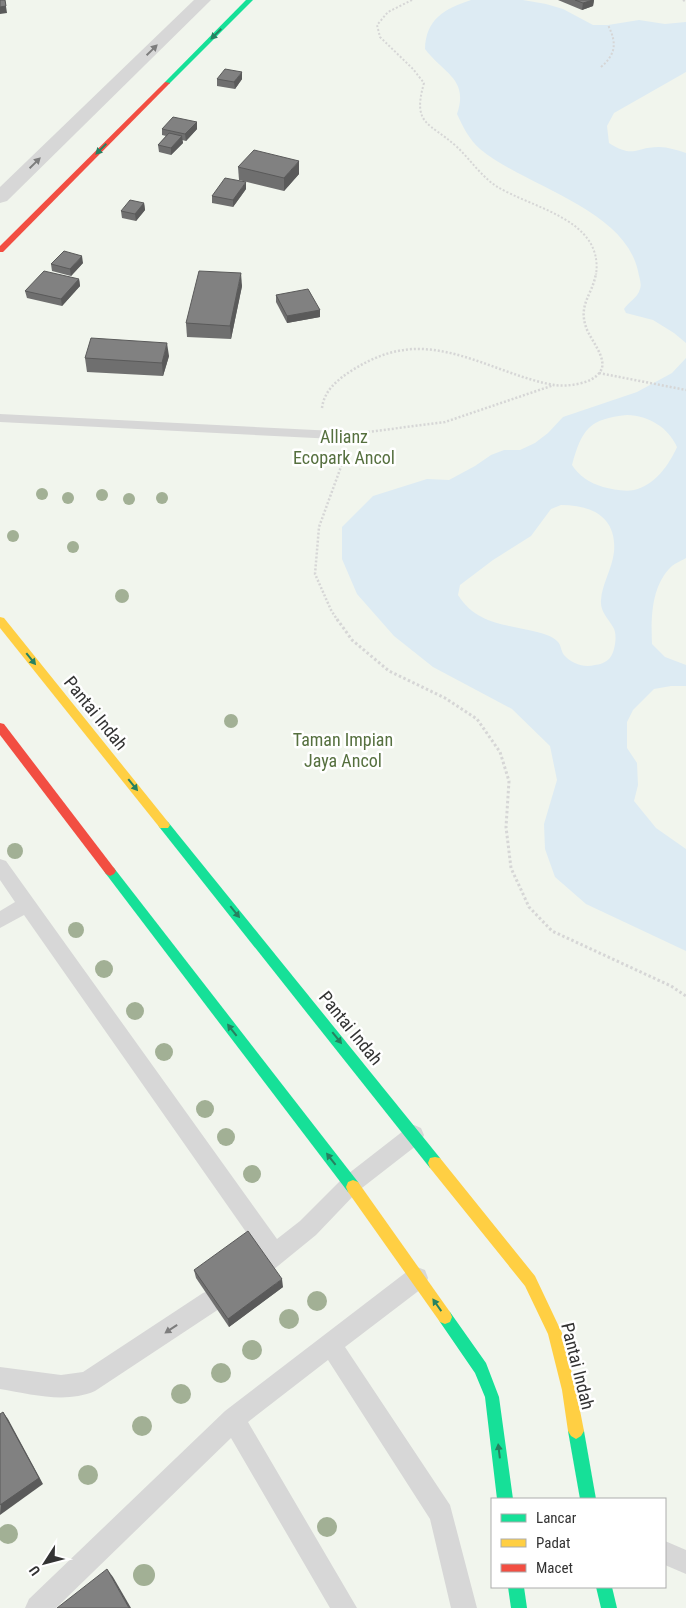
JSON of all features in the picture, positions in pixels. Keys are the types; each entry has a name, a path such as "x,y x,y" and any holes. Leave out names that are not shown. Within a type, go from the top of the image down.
{"street":[{"path":"0,197 203,0"},
{"path":"0,250 250,0"},
{"name":"Pantai Indah","path":"0,621 530,1281 555,1333 568,1390 588,1498"},
{"path":"0,727 351,1184 481,1368 492,1397 505,1498"},
{"path":"516,1588 519,1608"},
{"path":"604,1588 609,1608"}],"lane":[{"path":"0,418 335,436"},
{"path":"0,866 270,1258 308,1228 351,1184 414,1135"},
{"path":"0,920 26,905"},
{"path":"38,1608 233,1419 417,1278"},
{"path":"0,1378 61,1387 87,1384 211,1301"},
{"path":"331,1345 441,1514 464,1608"},
{"path":"233,1419 344,1608"},
{"path":"666,1553 686,1562"}],"path":[{"path":"412,0 388,12 377,25 380,37 413,69 424,84 418,100 418,112 426,124 454,143 485,177 498,187 559,217 578,230 592,244 597,256 595,279 585,301 584,325 601,357 603,366 599,373 586,382 568,386 555,385 452,352 413,348 390,352 363,362 336,381 322,401 322,418 335,436 342,464 332,495 318,527 315,574 331,610 352,640 389,671 445,698 478,720 500,752 509,781 506,827 511,868 529,906 552,931 606,958 671,986 686,996"},
{"path":"601,67 609,60 616,48 615,37 608,25"},
{"path":"599,373 686,390"},
{"path":"335,436 446,422 555,385"}],"green space":[{"name":"Taman Impian Jaya Ancol","path":"0,0 686,0 686,1608 0,1608"}],"shaded area":[{"path":"471,0 523,0 546,4 563,9 593,25 608,25 639,20 665,24 686,22 686,72 614,113 607,126 609,143 617,148 634,151 651,147 662,147 686,153 686,343 653,320 626,313 624,309 637,295 641,283 629,249 614,231 594,215 571,201 499,163 480,149 467,133 457,114 460,93 457,85 453,78 425,49 429,30 438,17 453,7"},
{"path":"686,358 686,558 671,567 663,577 655,595 652,615 652,644 665,657 686,665 686,686 654,689 633,710 627,722 627,748 637,763 638,785 634,801 656,828 686,849 686,951 586,904 555,877 545,849 544,824 557,780 550,746 512,709 433,667 394,636 357,594 342,559 342,527 373,496 427,479 449,480 491,455 504,450 520,450 535,443 548,433 563,417 637,392 672,373","holes":["627,415 650,420 663,428 677,447 670,461 655,479 642,487 630,491 610,489 581,476 572,465 584,434 589,428 604,419","561,505 583,507 600,515 607,522 614,540 613,558 603,588 601,604 603,611 615,630 615,643 609,659 591,666 582,666 571,661 564,655 560,645 554,638 483,618 466,605 458,595 460,585 493,560 531,536 551,509"]}],"building":[{"path":"0,0 5,0 6,6 0,7"},
{"path":"575,0 593,0 583,3"},
{"path":"225,69 242,72 234,82 217,79"},
{"path":"173,117 197,122 185,134 162,129"},
{"path":"169,133 182,136 171,148 158,145"},
{"path":"254,150 299,161 284,178 238,167"},
{"path":"225,178 246,182 233,200 212,196"},
{"path":"130,200 144,203 135,214 121,211"},
{"path":"64,251 82,256 70,269 51,264"},
{"path":"44,271 79,279 61,299 25,291"},
{"path":"199,271 241,273 230,326 186,323"},
{"path":"308,289 320,310 287,316 276,295"},
{"path":"91,338 167,343 162,363 85,358"},
{"path":"248,1231 282,1279 228,1319 194,1270"},
{"path":"3,1412 39,1478 0,1505 0,1414"},
{"path":"107,1569 129,1608 57,1608"}],"traffic: fast":[{"path":"167,83 250,0"},
{"path":"164,825 435,1163"},
{"path":"110,871 353,1187"},
{"path":"445,1317 481,1368 492,1397 505,1498"},
{"path":"576,1431 588,1498"},
{"path":"516,1588 519,1608"},
{"path":"604,1588 609,1608"}],"traffic: slow":[{"path":"0,621 164,825"},
{"path":"435,1163 530,1281 555,1333 569,1390 576,1431"},
{"path":"353,1187 445,1317"}],"traffic: jam":[{"path":"0,250 167,83"},
{"path":"0,727 110,871"}],"park label":[{"name":"Allianz Ecopark Ancol","path":"344,446"}]}
